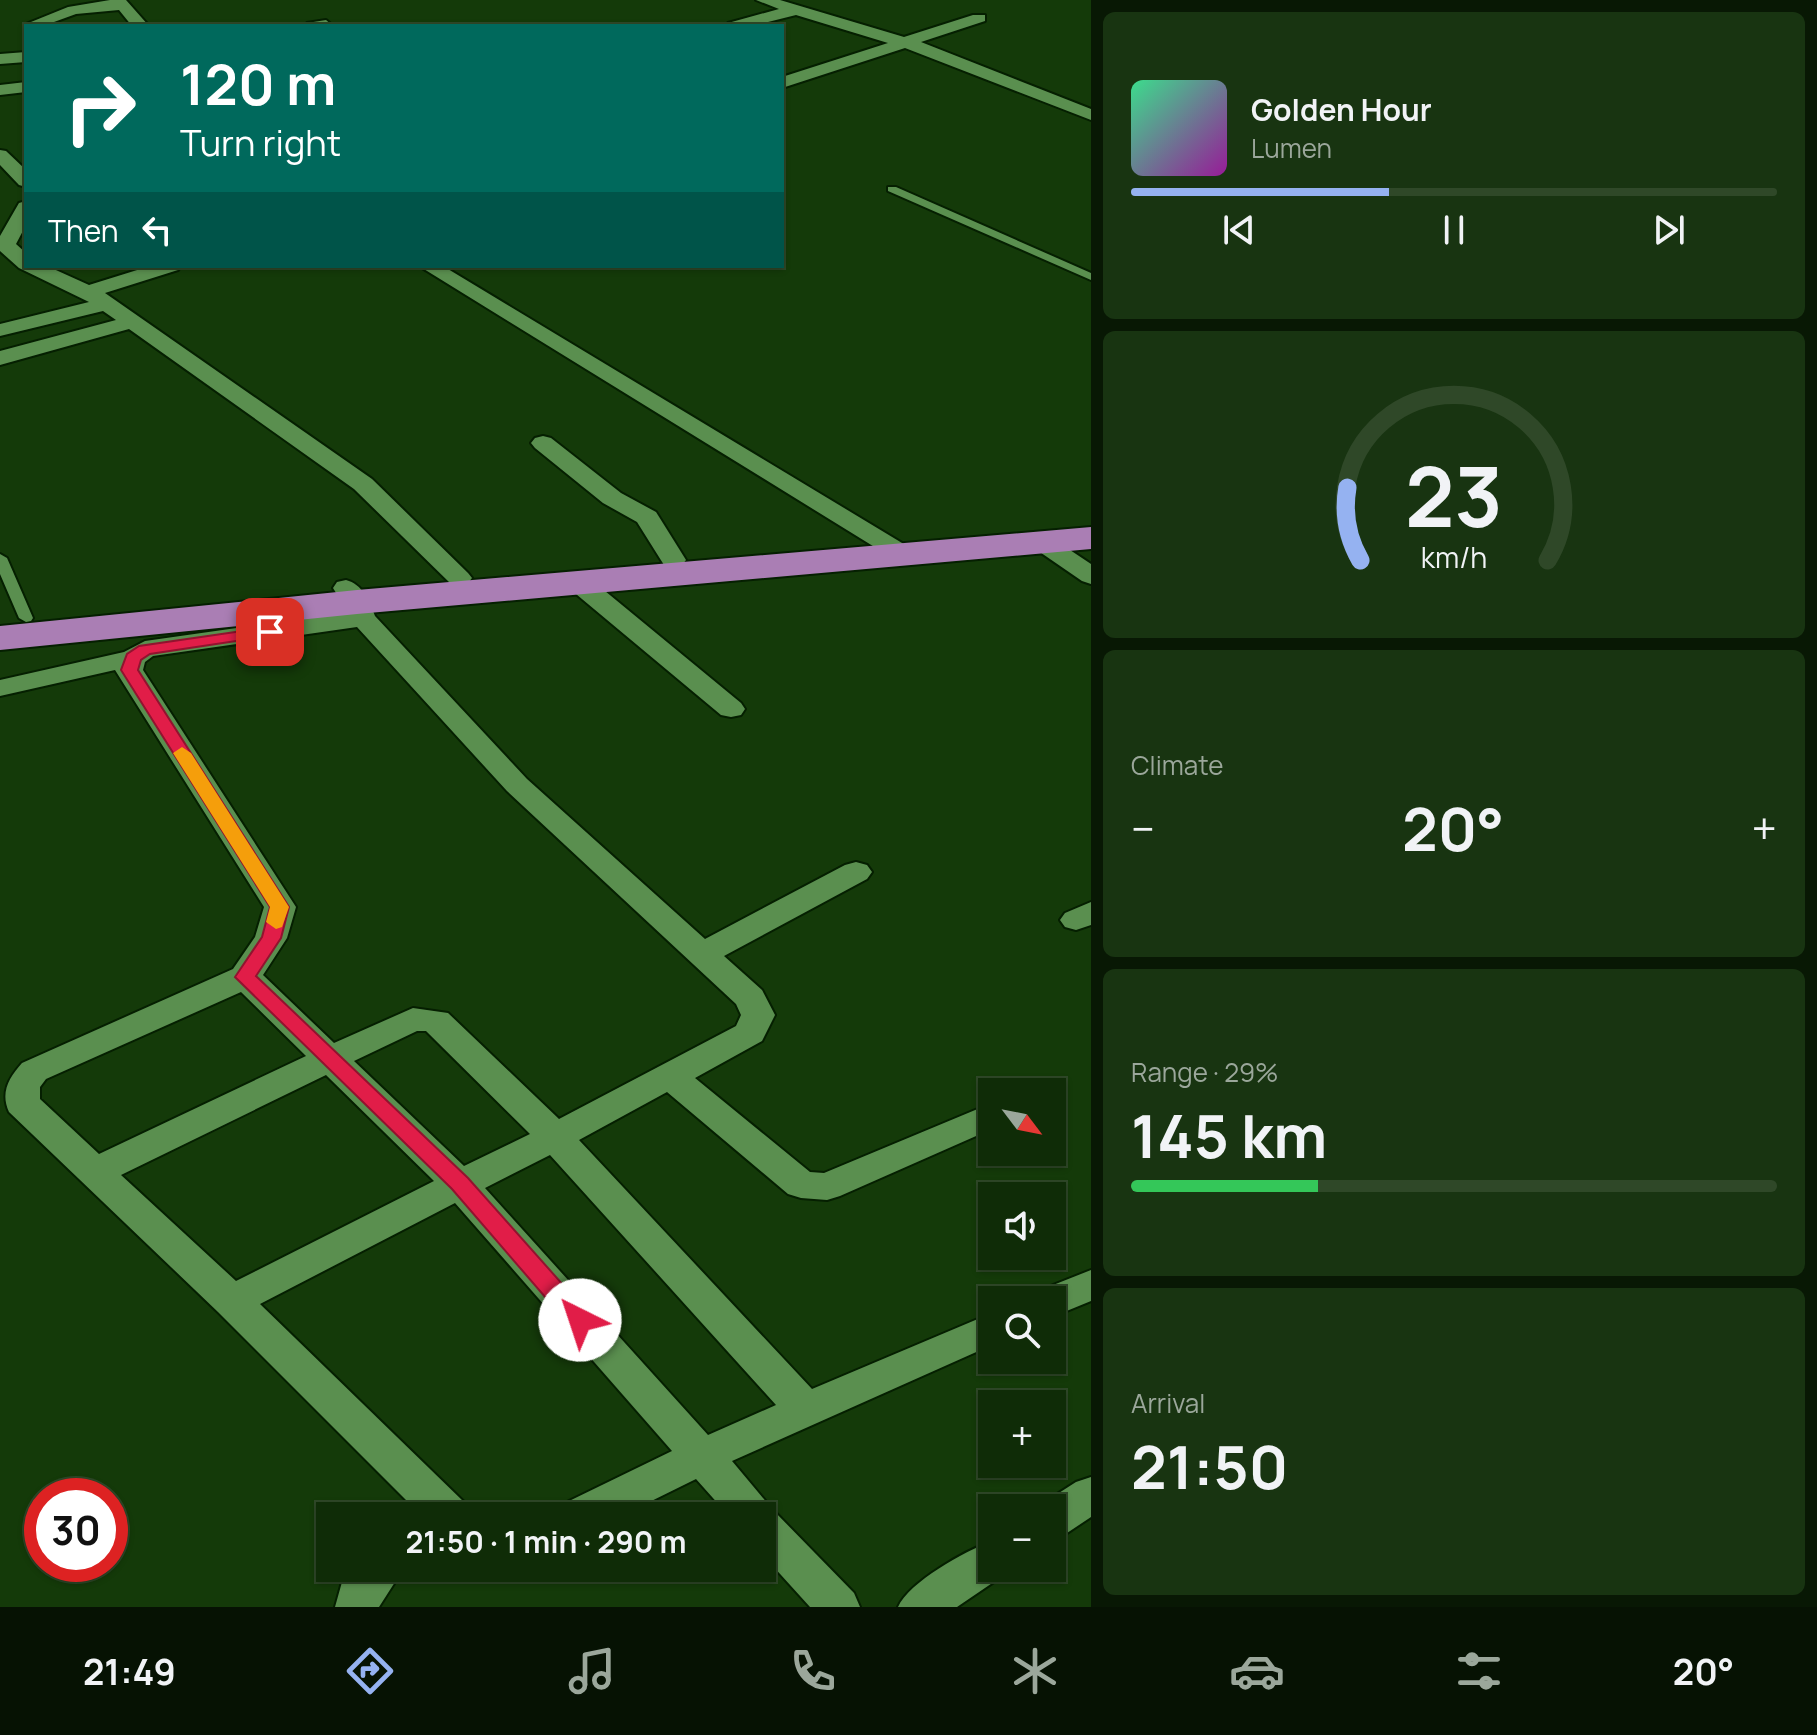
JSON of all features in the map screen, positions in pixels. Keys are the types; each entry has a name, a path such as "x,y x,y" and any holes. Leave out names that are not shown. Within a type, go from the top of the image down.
{"highway":[{"path":"9,626 355,603 579,583 1091,522"},
{"path":"355,603 459,578 673,560 1043,543 1091,538"}],"street":[{"path":"764,0 902,42 1091,115"},
{"path":"34,24 74,10 121,2 139,24"},
{"path":"741,24 797,9"},
{"path":"784,82 979,18"},
{"path":"0,59 24,57"},
{"path":"0,90 24,87"},
{"path":"0,155 24,179"},
{"path":"24,211 10,240 24,261"},
{"path":"0,271 24,266"},
{"path":"33,268 98,298 363,484 459,578"},
{"path":"0,330 98,298 166,268"},
{"path":"432,268 893,548"},
{"path":"0,358 132,322"},
{"path":"543,443 612,498 647,517 673,560"},
{"path":"1043,543 1091,576"},
{"path":"579,583 731,709"},
{"path":"0,688 133,658 145,649 355,603 517,785 750,998 758,1015 750,1033 555,1137 232,1301"},
{"path":"133,658 129,670 280,907 271,938 245,977 34,1071 23,1085 22,1103 232,1301 436,1502"},
{"path":"702,954 856,872"},
{"path":"245,977 460,1184 742,1502"},
{"path":"96,1171 413,1019 436,1021 555,1137 806,1410"},
{"path":"670,1076 801,1185 813,1188 827,1187 978,1121"},
{"path":"1066,1296 1091,1285"},
{"path":"608,1502 700,1457 978,1334"},
{"path":"1066,1511 1091,1495"},
{"path":"776,1539 838,1607"},
{"path":"920,1607 978,1569"},
{"path":"357,1607 358,1596 370,1582"}],"lane":[{"path":"892,189 1091,277"},
{"path":"0,558 9,626"}],"slow traffic":[{"path":"182,753 280,907 276,922"}],"route":[{"path":"270,632 145,649 133,658 129,670 280,907 271,938 245,977 460,1184 580,1320"}]}
